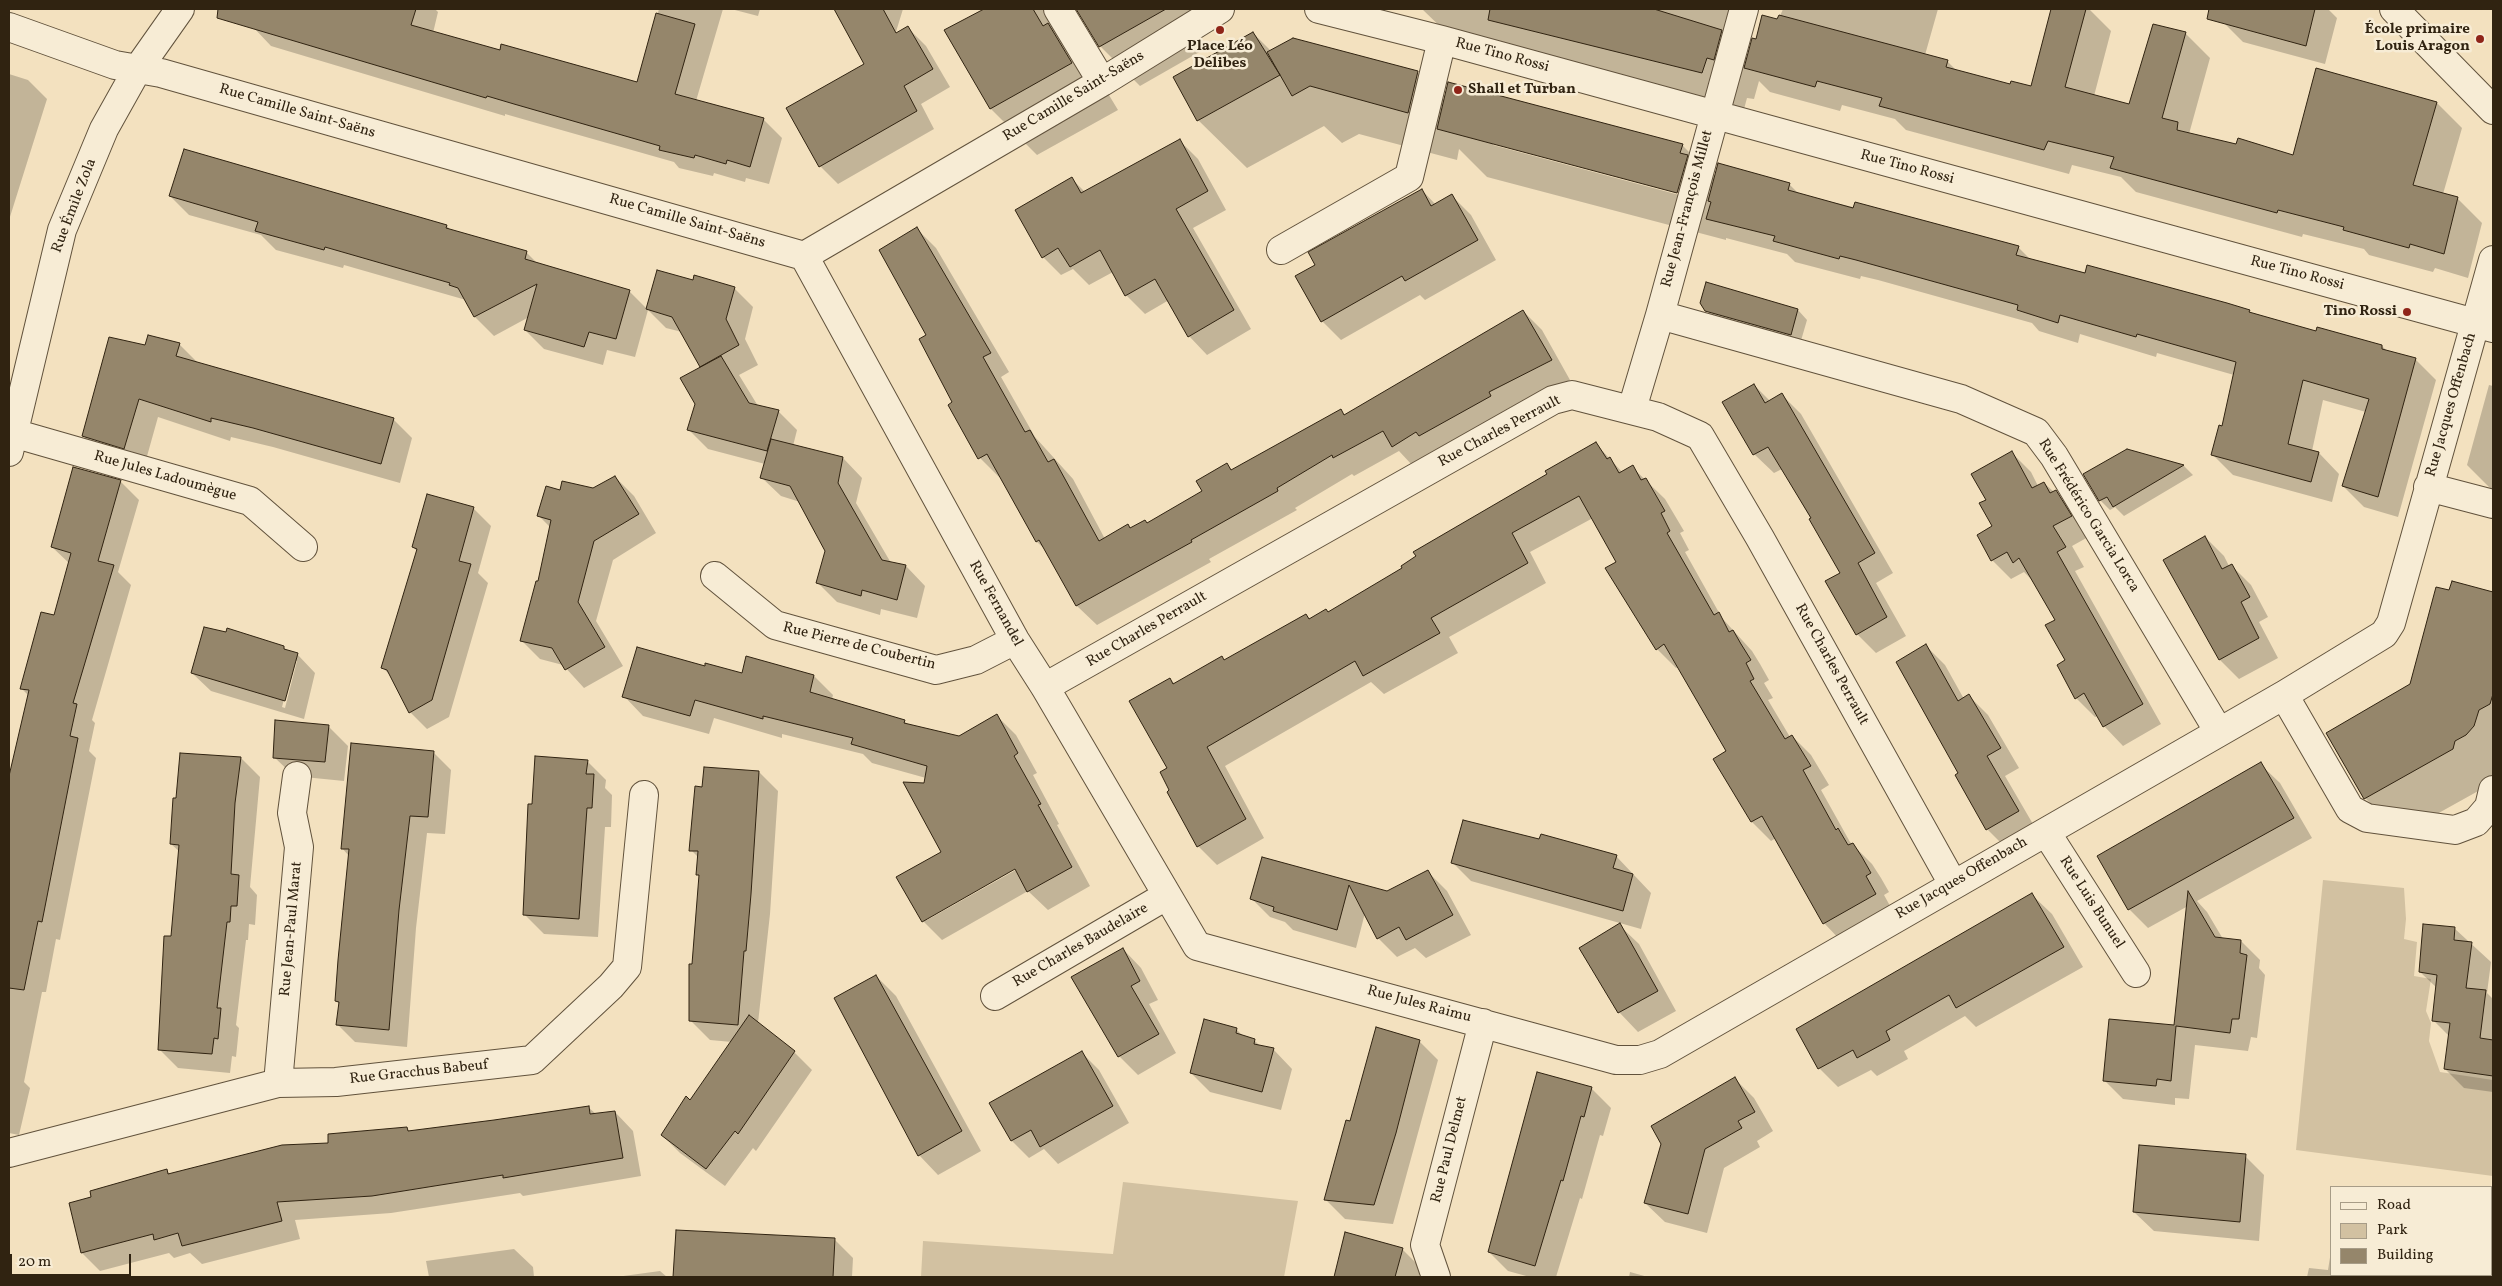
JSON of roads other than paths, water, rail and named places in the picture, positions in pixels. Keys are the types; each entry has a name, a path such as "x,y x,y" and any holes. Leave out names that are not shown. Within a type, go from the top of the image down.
{"street":[{"name":"Rue Émile Zola","path":"11,443 62,230 104,129 137,70 180,9"},
{"path":"1058,9 1102,82"},
{"name":"Rue Camille Saint-Saëns","path":"9,27 94,58 137,70 161,73 804,256 1102,82 1220,9"},
{"name":"Rue Tino Rossi","path":"1319,9 1442,40 2485,326"},
{"name":"Rue Jean-François Millet","path":"1632,409 1660,315 1713,115 1744,9"},
{"path":"2394,9 2493,110"},
{"path":"1281,250 1409,177 1442,40"},
{"name":"Rue Fernandel","path":"804,256 1015,640 1045,687 1166,896 1198,946"},
{"name":"Rue Jacques Offenbach","path":"1640,1060 1660,1054 2372,644 2384,634 2391,623 2428,487 2485,326 2493,260"},
{"name":"Rue Frédérico Garcia Lorca","path":"1660,315 1961,399 2036,432 2054,456 2219,732"},
{"name":"Rue Charles Perrault","path":"1045,687 1553,400 1572,394 1658,417 1700,436 1760,538 1953,884"},
{"name":"Rue Jules Ladoumègue","path":"11,443 250,501 303,547"},
{"name":"Rue Jacques Offenbach","path":"2428,487 2493,504"},
{"name":"Rue Pierre de Coubertin","path":"715,576 774,625 936,670 976,660 1015,640"},
{"path":"2284,695 2350,810 2367,818 2454,830 2476,822 2489,807 2493,790"},
{"name":"Rue Jean-Paul Marat","path":"278,1083 299,847 292,813 297,776"},
{"name":"Rue Gracchus Babeuf","path":"9,1153 278,1083 336,1082 532,1060 611,986 627,967 644,795"},
{"name":"Rue Luis Bunuel","path":"2046,832 2136,973"},
{"name":"Rue Charles Baudelaire","path":"995,996 1166,896"},
{"name":"Rue Jules Raimu","path":"1198,946 1616,1060 1640,1060"},
{"name":"Rue Paul Delmet","path":"1436,1277 1426,1245 1483,1023"}],"place":[{"name":"Place Léo Delibes","path":"1220,30"},
{"name":"École primaire Louis Aragon","path":"2480,39"},
{"name":"Shall et Turban","path":"1458,90"},
{"name":"Tino Rossi","path":"2407,312"}]}
